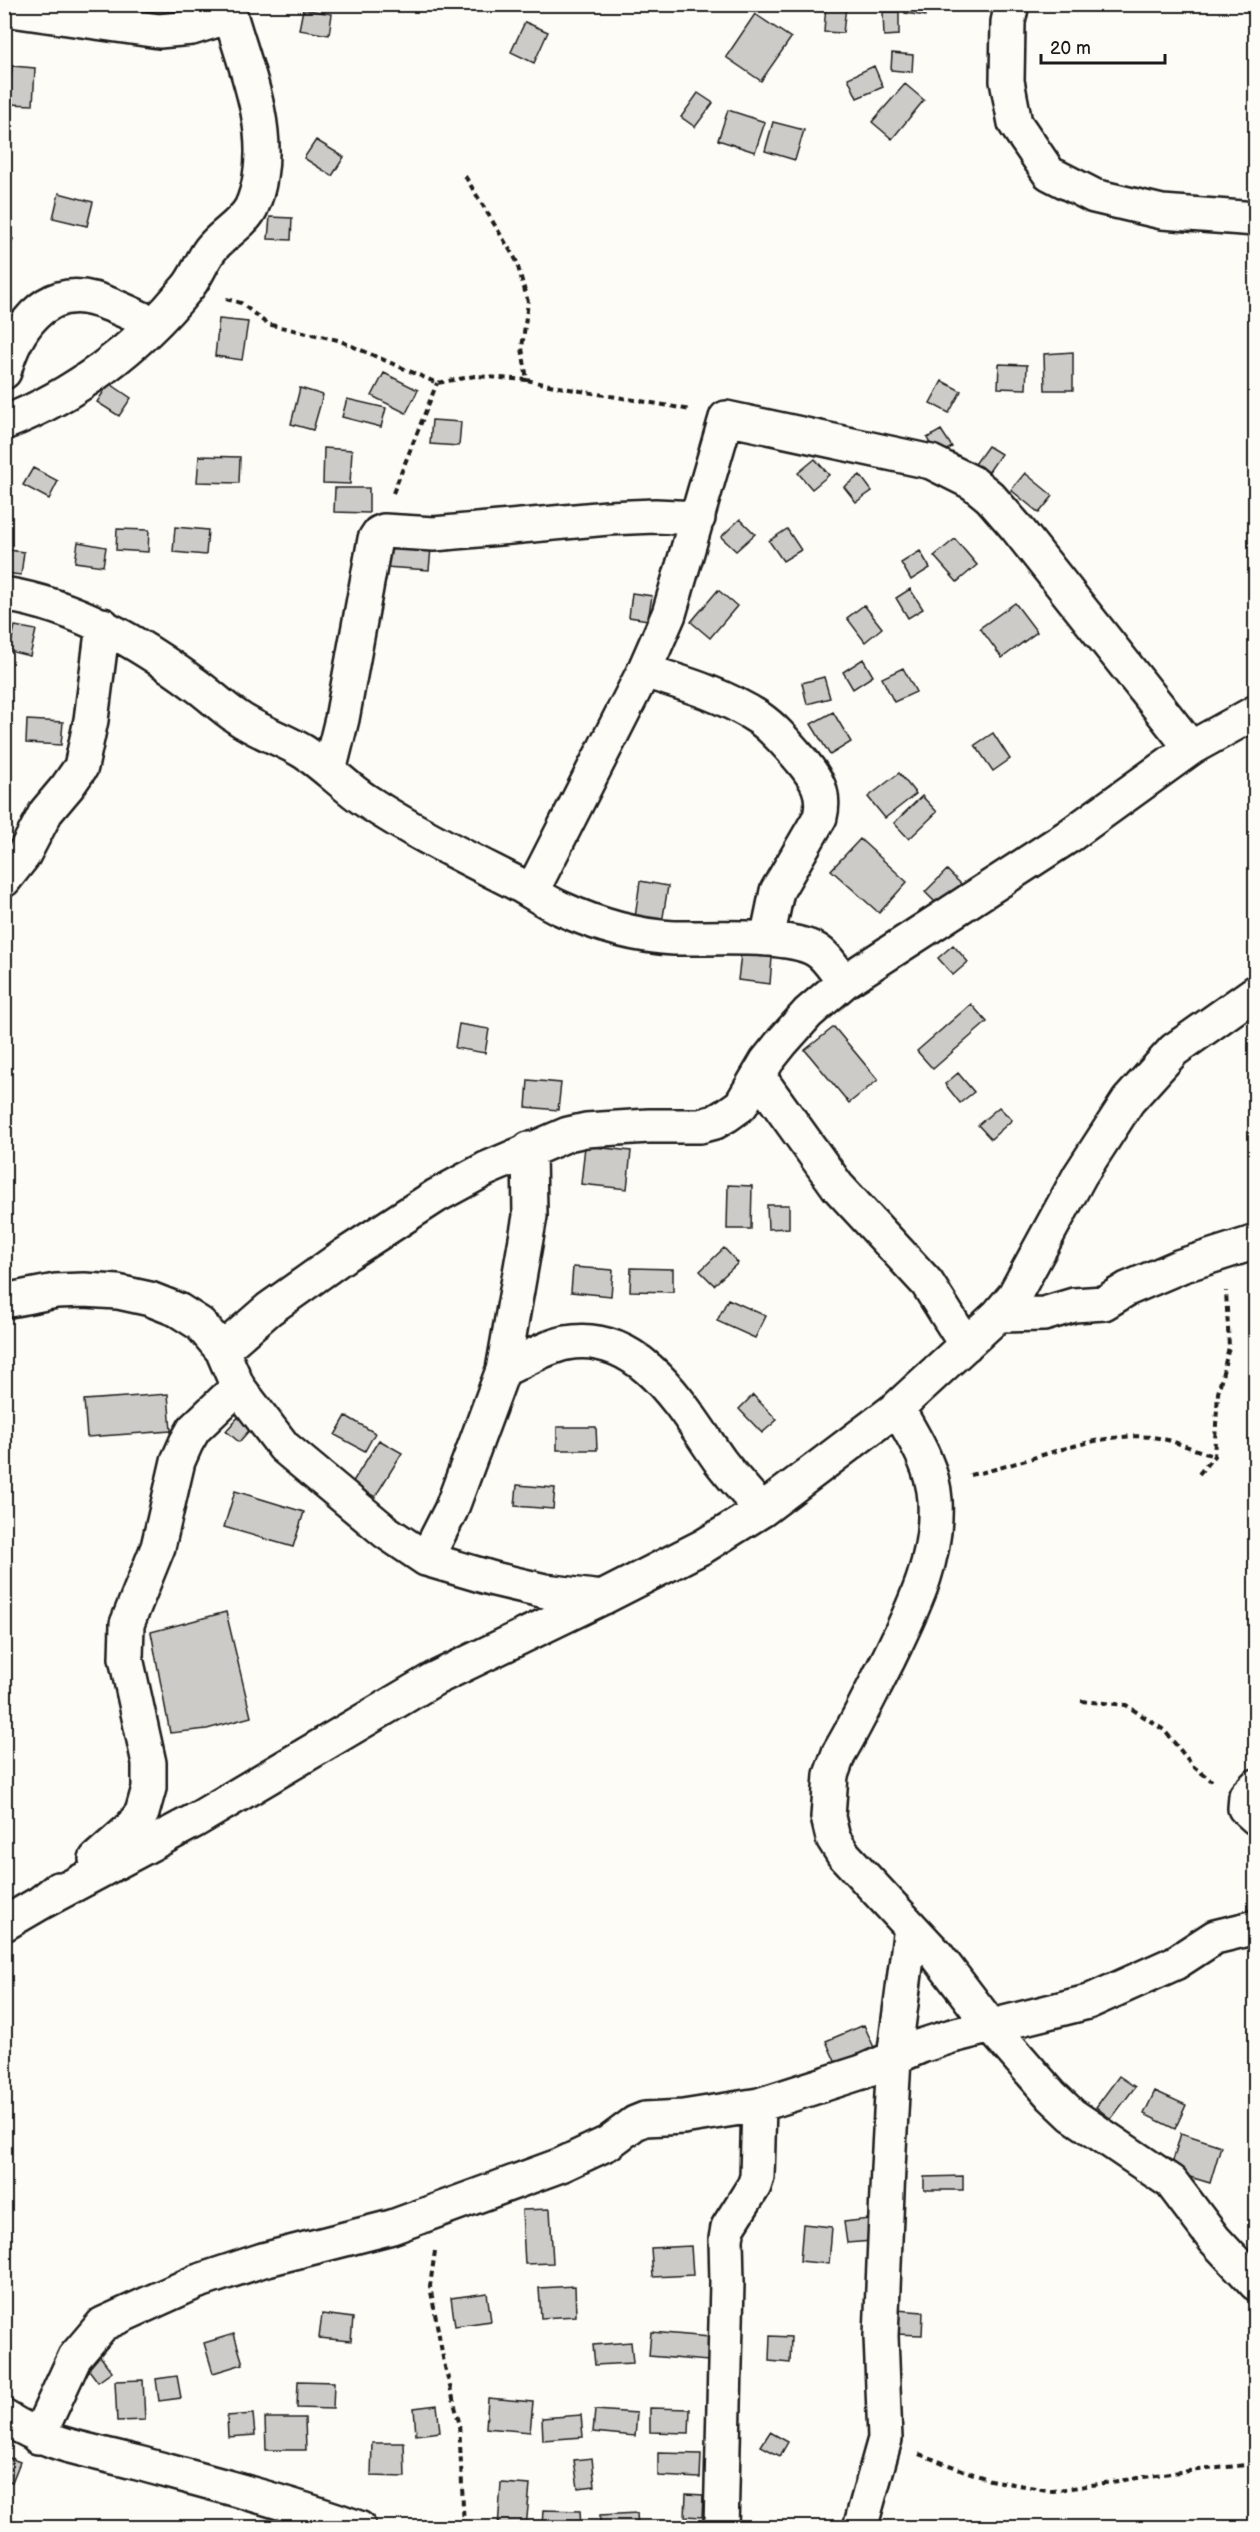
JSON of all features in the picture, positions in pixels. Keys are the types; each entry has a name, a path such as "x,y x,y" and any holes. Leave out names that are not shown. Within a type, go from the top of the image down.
{"street":[{"path":"1012,4 1008,22 1007,81 1015,123 1049,173 1094,196 1162,212 1256,219"},
{"path":"4,9 159,31 192,28 228,10 257,110 263,140 260,178 251,209 210,249 187,288 153,324 102,368 50,404 4,423"},
{"path":"4,372 16,338 33,315 52,300 67,296 92,298 153,324"},
{"path":"532,891 644,671 669,614 726,418 931,462 974,483 990,497 1016,527 1191,748"},
{"path":"329,771 342,719 375,539 379,533 384,531 434,534 655,516 698,518"},
{"path":"4,594 71,612 103,625 141,646 236,717 289,743 366,801 425,837 532,891 557,907 614,928 672,938 766,939 806,946 816,950 826,959 844,982"},
{"path":"4,880 23,856 46,812 81,767 91,720 103,625"},
{"path":"644,671 692,686 737,705 759,718 787,744 809,770 822,791 823,805 820,817 777,891 766,939"},
{"path":"222,1350 268,1309 385,1227 486,1169 529,1149 568,1134 586,1130 649,1126 686,1127 715,1122 741,1105 767,1061 783,1041 808,1013 844,982 1069,836 1191,748 1256,712"},
{"path":"4,1924 194,1821 434,1679 704,1546 762,1510 897,1408 998,1315 1014,1296 1080,1175 1128,1101 1174,1050 1256,992"},
{"path":"759,1077 838,1187 927,1283 966,1346"},
{"path":"426,1559 451,1510 503,1370 530,1216 529,1149"},
{"path":"998,1315 1044,1314 1074,1305 1104,1303 1127,1289 1170,1270 1256,1242"},
{"path":"4,1301 56,1291 118,1292 150,1299 178,1310 200,1324 222,1350 238,1387 284,1447 386,1532 426,1559 545,1591 602,1598"},
{"path":"503,1370 565,1343 608,1344 631,1355 650,1370 688,1412 722,1462 762,1510"},
{"path":"40,1903 110,1848 142,1813 149,1788 149,1763 126,1658 127,1624 158,1547 178,1461 186,1443 194,1429 238,1387"},
{"path":"897,1408 921,1451 931,1480 935,1499 934,1540 927,1572 915,1608 839,1753 831,1775 828,1817 833,1838 843,1854 936,1954 990,2025 1052,2096 1072,2115 1170,2182 1214,2239 1256,2284"},
{"path":"860,2528 885,2439 881,2336 894,2058 911,1927"},
{"path":"38,2437 75,2357 103,2324 196,2282 263,2260 392,2227 561,2165 608,2143 635,2123 645,2119 683,2117 708,2111 759,2105 862,2072 921,2046 990,2025 1014,2022 1088,2002 1174,1963 1215,1937 1256,1927"},
{"path":"721,2528 726,2239 728,2227 754,2186 757,2177 759,2105"},
{"path":"4,2417 38,2437 74,2449 119,2458 262,2496 359,2528"}],"path":[{"path":"465,176 516,260 528,303 522,348 527,380"},
{"path":"187,288 241,303 267,324 338,340 437,382 475,376 527,380 567,390 640,400 726,418"},
{"path":"379,533 437,382"},
{"path":"1199,1474 1214,1456 1218,1393 1228,1347 1223,1251"},
{"path":"931,1480 993,1470 1099,1440 1152,1437 1214,1456"},
{"path":"1081,1701 1126,1705 1164,1730 1194,1767 1252,1804"},
{"path":"442,2208 430,2286 444,2363 459,2422 464,2528"},
{"path":"885,2439 926,2457 990,2480 1053,2491 1256,2464"}],"building":[{"path":"124,4 170,4 170,9 124,7"},
{"path":"826,4 846,6 843,33 824,32"},
{"path":"905,4 927,4 925,16 905,13"},
{"path":"303,9 332,14 329,35 299,30"},
{"path":"883,12 899,12 899,35 884,36"},
{"path":"755,14 791,38 761,81 726,57"},
{"path":"525,22 548,32 534,63 511,52"},
{"path":"892,53 913,55 912,72 891,70"},
{"path":"12,66 35,68 33,105 9,104"},
{"path":"874,66 883,87 857,98 848,78"},
{"path":"905,84 924,100 892,139 872,122"},
{"path":"698,93 713,103 695,127 681,117"},
{"path":"728,110 765,122 755,152 718,140"},
{"path":"773,122 804,130 795,160 765,151"},
{"path":"316,140 344,157 332,176 304,158"},
{"path":"59,193 93,202 87,226 53,218"},
{"path":"270,217 292,218 291,240 268,239"},
{"path":"4,235 13,239 4,259"},
{"path":"219,319 248,322 242,360 215,356"},
{"path":"1073,352 1073,390 1045,390 1044,354"},
{"path":"999,364 1027,365 1026,389 998,388"},
{"path":"384,373 418,390 406,413 372,396"},
{"path":"942,381 961,391 949,413 930,403"},
{"path":"109,383 131,398 119,416 97,402"},
{"path":"300,388 323,395 313,430 291,424"},
{"path":"347,399 386,408 381,427 342,417"},
{"path":"432,420 461,422 459,446 430,444"},
{"path":"941,430 952,447 937,456 927,438"},
{"path":"988,446 1001,454 988,473 975,464"},
{"path":"324,448 352,450 350,484 323,483"},
{"path":"199,456 240,457 239,483 197,482"},
{"path":"815,459 829,475 812,489 798,473"},
{"path":"33,468 58,481 49,499 23,485"},
{"path":"1025,473 1053,496 1039,513 1011,490"},
{"path":"860,475 872,491 856,502 844,487"},
{"path":"335,488 369,488 369,513 334,512"},
{"path":"740,519 755,534 736,551 721,537"},
{"path":"175,527 208,530 206,555 173,552"},
{"path":"117,529 149,530 148,552 116,550"},
{"path":"787,529 801,550 783,561 769,541"},
{"path":"955,539 977,565 957,582 934,556"},
{"path":"78,542 106,547 103,566 75,562"},
{"path":"387,545 431,548 429,570 385,567"},
{"path":"8,550 24,552 21,575 5,573"},
{"path":"920,551 930,568 911,580 901,563"},
{"path":"910,589 923,609 908,618 896,598"},
{"path":"718,590 737,606 710,638 691,622"},
{"path":"632,593 652,596 648,620 629,617"},
{"path":"1015,603 1037,632 1002,658 980,628"},
{"path":"864,605 882,628 865,642 847,618"},
{"path":"15,626 36,630 30,656 9,651"},
{"path":"863,659 873,676 853,689 843,672"},
{"path":"903,668 916,692 894,702 882,678"},
{"path":"824,677 830,698 807,704 802,683"},
{"path":"833,712 851,742 830,755 811,724"},
{"path":"27,720 63,722 61,745 26,743"},
{"path":"993,733 1010,759 993,771 975,745"},
{"path":"899,773 916,794 885,818 868,797"},
{"path":"922,796 937,812 909,839 894,823"},
{"path":"860,839 907,882 879,913 831,870"},
{"path":"947,870 961,884 938,905 925,892"},
{"path":"640,881 668,886 662,923 635,918"},
{"path":"953,945 968,962 953,975 938,958"},
{"path":"741,954 772,957 770,984 738,980"},
{"path":"971,1004 987,1022 933,1069 917,1051"},
{"path":"459,1024 489,1029 485,1053 455,1048"},
{"path":"834,1027 878,1080 849,1103 805,1050"},
{"path":"958,1073 974,1092 960,1103 945,1084"},
{"path":"528,1080 561,1083 558,1110 526,1107"},
{"path":"999,1107 1012,1120 991,1139 978,1125"},
{"path":"585,1146 631,1151 627,1189 581,1184"},
{"path":"728,1185 752,1186 751,1229 727,1229"},
{"path":"767,1205 789,1205 789,1228 768,1229"},
{"path":"724,1248 738,1263 714,1285 700,1271"},
{"path":"573,1267 613,1270 611,1296 571,1292"},
{"path":"631,1268 673,1269 673,1292 630,1291"},
{"path":"728,1299 766,1316 755,1338 717,1321"},
{"path":"168,1394 171,1431 87,1437 84,1400"},
{"path":"753,1395 777,1420 762,1433 739,1409"},
{"path":"241,1414 254,1425 239,1442 226,1431"},
{"path":"346,1416 375,1433 365,1451 335,1435"},
{"path":"557,1427 596,1427 597,1450 557,1450"},
{"path":"379,1440 402,1453 375,1497 352,1483"},
{"path":"517,1485 555,1488 553,1509 515,1506"},
{"path":"235,1491 304,1512 293,1547 224,1527"},
{"path":"226,1612 251,1717 207,1729 170,1733 151,1632"},
{"path":"864,2025 876,2052 838,2068 826,2041"},
{"path":"1119,2076 1135,2087 1111,2119 1096,2107"},
{"path":"1155,2091 1186,2105 1175,2129 1144,2114"},
{"path":"1181,2133 1221,2146 1210,2183 1170,2171"},
{"path":"963,2176 963,2190 924,2190 924,2177"},
{"path":"550,2209 553,2263 525,2264 522,2210"},
{"path":"869,2219 872,2241 847,2243 844,2222"},
{"path":"803,2224 832,2227 829,2264 800,2261"},
{"path":"691,2246 693,2275 653,2277 651,2248"},
{"path":"575,2286 576,2316 541,2318 539,2288"},
{"path":"487,2293 491,2321 455,2326 451,2298"},
{"path":"896,2310 923,2312 922,2335 895,2334"},
{"path":"322,2314 353,2318 351,2341 319,2338"},
{"path":"651,2332 710,2337 708,2361 649,2356"},
{"path":"234,2334 243,2364 213,2373 204,2343"},
{"path":"770,2336 791,2337 790,2363 769,2361"},
{"path":"631,2342 633,2363 595,2365 593,2345"},
{"path":"97,2352 112,2372 98,2382 83,2362"},
{"path":"177,2376 181,2398 159,2401 156,2379"},
{"path":"143,2380 145,2420 117,2421 115,2381"},
{"path":"298,2381 334,2382 333,2409 297,2408"},
{"path":"488,2398 533,2402 530,2432 486,2428"},
{"path":"437,2405 440,2432 416,2435 414,2408"},
{"path":"650,2408 690,2409 689,2433 650,2432"},
{"path":"595,2410 637,2413 635,2436 593,2432"},
{"path":"253,2414 255,2435 228,2437 227,2416"},
{"path":"581,2415 583,2437 543,2440 542,2418"},
{"path":"265,2418 305,2418 306,2450 266,2450"},
{"path":"770,2432 788,2442 780,2456 761,2446"},
{"path":"372,2443 404,2443 405,2477 371,2476"},
{"path":"658,2453 701,2454 700,2478 658,2476"},
{"path":"4,2456 20,2462 12,2482 4,2479"},
{"path":"592,2458 595,2486 578,2488 574,2460"},
{"path":"501,2483 530,2485 526,2528 498,2528"},
{"path":"686,2494 703,2495 702,2517 685,2516"},
{"path":"543,2510 580,2511 581,2528 542,2528"},
{"path":"637,2513 638,2528 600,2528 600,2515"}]}
